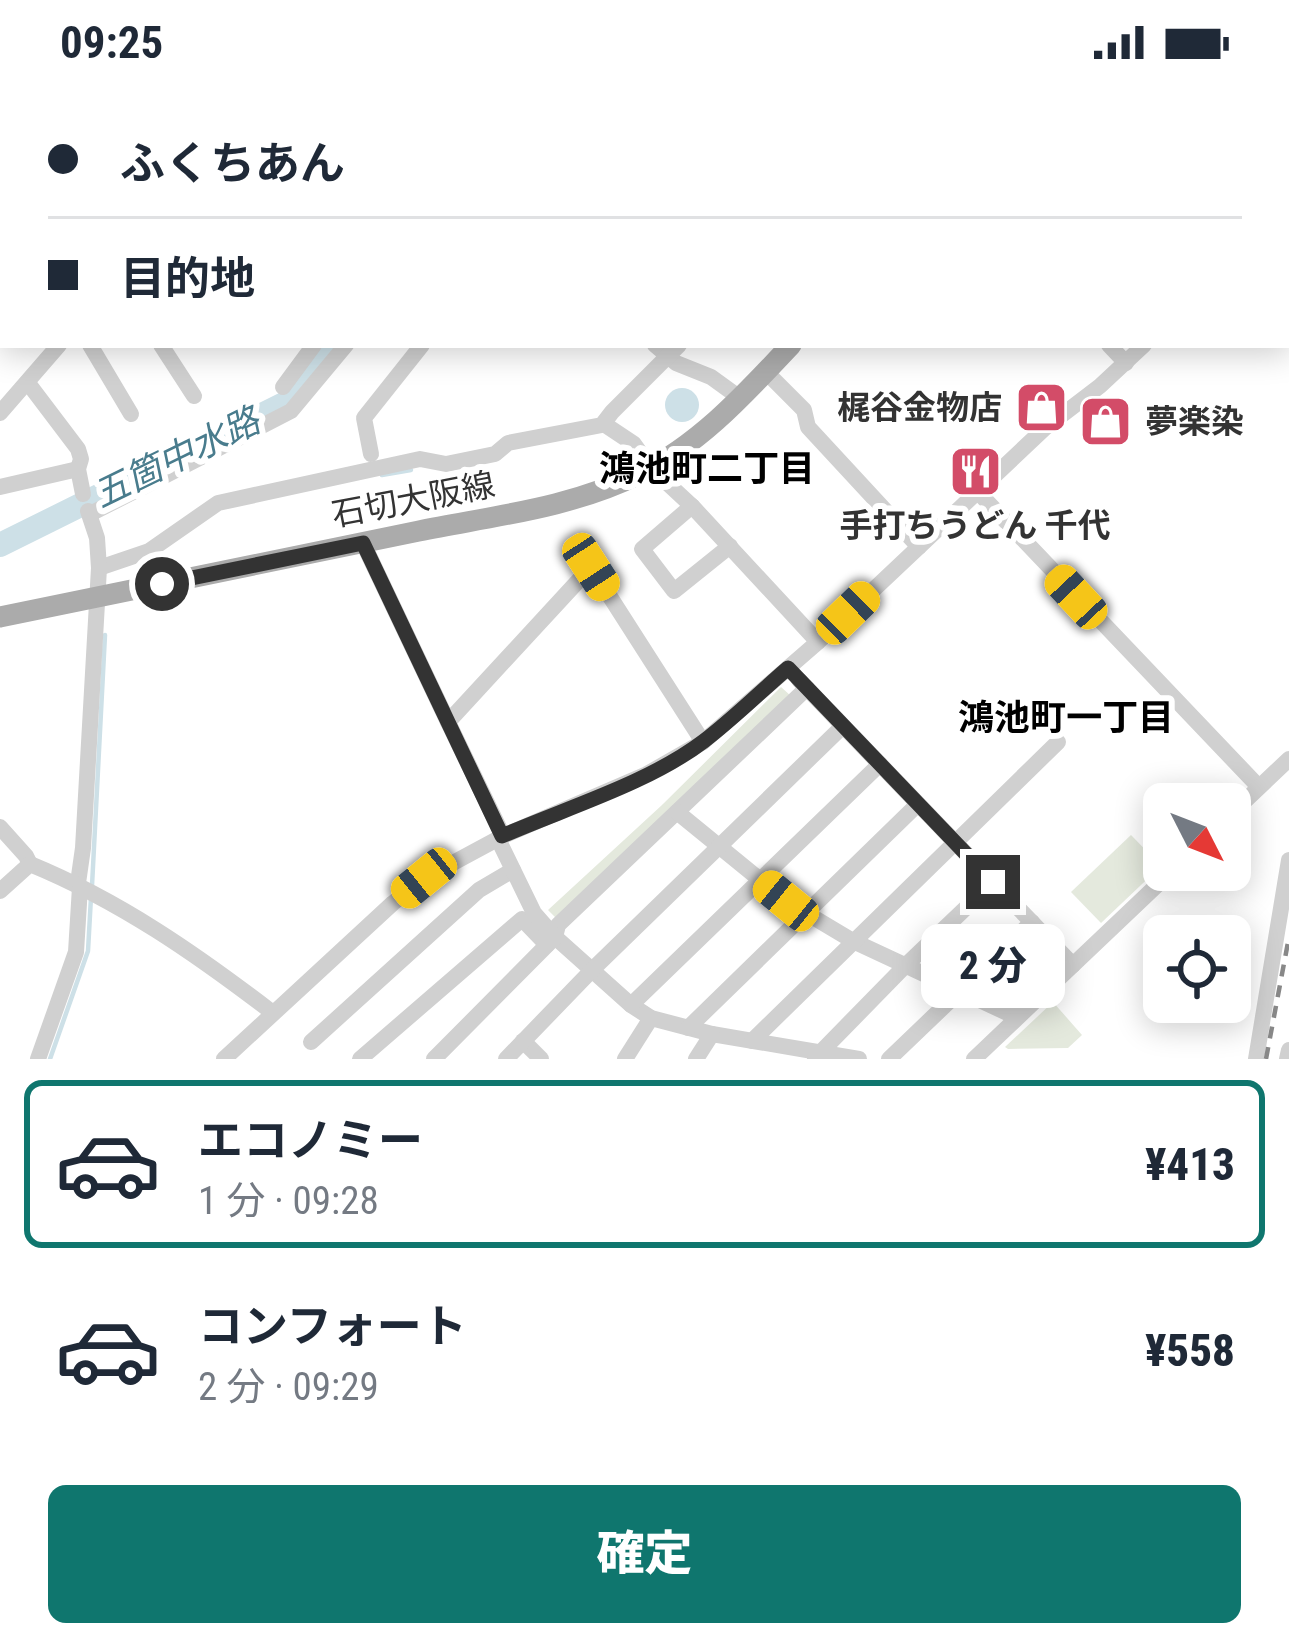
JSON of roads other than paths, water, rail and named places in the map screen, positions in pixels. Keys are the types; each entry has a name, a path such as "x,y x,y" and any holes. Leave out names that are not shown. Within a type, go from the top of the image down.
{"main road":[{"name":"石切大阪線","path":"0,616 598,491 651,468 702,433 788,348"}],"street":[{"path":"0,413 57,348"},
{"path":"92,348 131,414"},
{"path":"163,348 194,396"},
{"path":"283,387 312,348"},
{"path":"87,506 291,411 344,348"},
{"path":"371,454 364,418 420,348"},
{"path":"604,424 667,348 676,363 711,377 740,398"},
{"path":"1112,348 1126,363"},
{"path":"224,1059 424,878 500,837 646,774 703,742 818,642 1045,428 1141,348"},
{"path":"766,372 804,410 808,427 920,547"},
{"path":"28,383 81,459 78,469 98,538 99,568 83,848 85,889 76,952 38,1059"},
{"path":"99,568 148,551 218,502 420,459 446,464 495,454 508,443 604,424 634,444 651,468 818,642"},
{"path":"0,487 78,469"},
{"path":"976,491 1259,787"},
{"path":"692,506 642,549 674,591 730,546"},
{"path":"363,543 513,870 551,941"},
{"path":"448,722 591,567 703,742"},
{"path":"788,668 1073,965"},
{"path":"434,1059 551,941 557,926 807,688"},
{"path":"506,1059 843,726"},
{"path":"753,1047 853,941 1058,742"},
{"path":"1251,795 1289,759"},
{"path":"631,1005 880,764"},
{"path":"688,1028 918,804"},
{"path":"677,812 805,912 853,941 1016,1017"},
{"path":"0,827 30,864 85,889 202,958 273,1013"},
{"path":"1256,1059 1289,860"},
{"path":"0,891 30,864"},
{"path":"310,1042 479,890 513,870"},
{"path":"816,1056 993,882"},
{"path":"975,1059 1151,891"},
{"path":"360,1059 522,919 593,969 650,1018 753,1047 859,1059"},
{"path":"889,1059 1032,922"},
{"path":"626,1059 650,1018"},
{"path":"696,1059 712,1034"},
{"path":"523,1041 541,1059"},
{"path":"975,1059 997,1059"}],"waterway":[{"name":"五箇中水路","path":"0,545 288,402 330,348"},
{"path":"382,475 411,470"},
{"path":"92,886 105,635"},
{"path":"50,1059 88,951 91,897"}],"railway":[{"path":"1266,1059 1289,937"}],"place":[{"name":"梶谷金物店","path":"1041,407"},
{"name":"夢楽染","path":"1106,421"},
{"name":"手打ちうどん 千代","path":"975,471"}],"district":[{"name":"鴻池町二丁目","path":"707,468"},
{"name":"鴻池町一丁目","path":"1066,717"}]}
